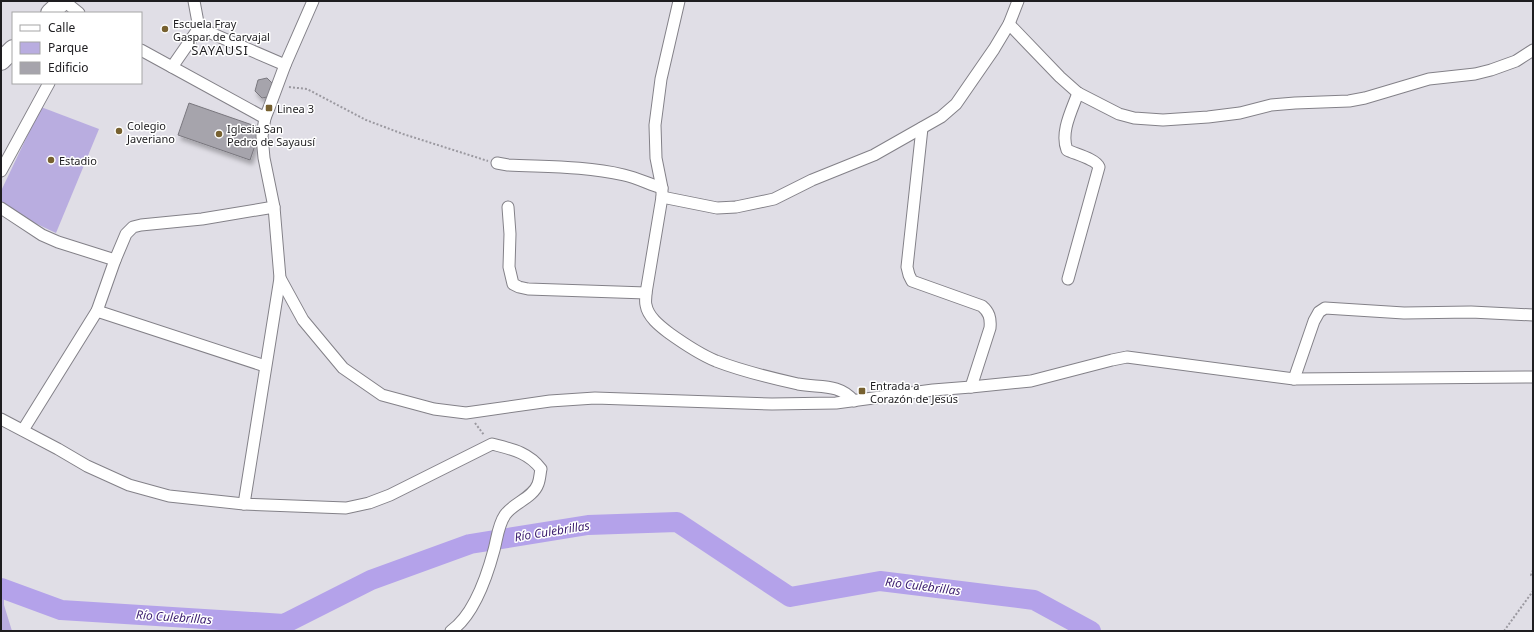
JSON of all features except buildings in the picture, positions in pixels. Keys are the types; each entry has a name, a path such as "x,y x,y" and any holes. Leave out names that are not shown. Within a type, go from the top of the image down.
{"main road":[{"path":"1,61 12,50"}],"street":[{"path":"172,68 199,28 194,1"},
{"path":"244,504 280,278 274,207 264,158 262,136 265,118 279,86 285,65 313,1"},
{"path":"679,1 662,79 655,125 656,158 662,193 646,293 646,306 656,323 683,343 715,360 744,370 794,383 839,389 848,393 854,401"},
{"path":"497,164 515,166 574,167 626,175 662,193 717,208 736,208 774,199 812,180 874,155 941,117 956,104 994,49 1009,24 1018,1"},
{"path":"56,5 76,12"},
{"path":"1009,24 1060,77 1078,93 1120,114 1134,118 1163,120 1240,113 1271,105 1348,101 1365,98 1429,79 1475,74 1491,70 1516,61 1533,50"},
{"path":"199,28 285,65"},
{"path":"142,51 265,118"},
{"path":"1,171 48,84"},
{"path":"1068,279 1099,167 1097,163 1092,160 1067,150 1064,144 1066,127 1078,93"},
{"path":"922,128 907,267 912,281 982,306 988,311 991,320 990,328 971,387"},
{"path":"23,430 97,311 126,234 133,227 202,219 274,207"},
{"path":"508,207 510,234 509,267 513,284 528,289 646,293"},
{"path":"1,208 42,235 58,242 115,260"},
{"path":"280,278 303,320 343,368 382,395 434,409 466,413 550,401 595,398 772,404 836,403 933,390 1031,381 1127,357 1294,379 1533,377"},
{"path":"1294,379 1314,321 1319,312 1326,308 1417,314 1471,312 1533,315"},
{"path":"97,311 265,366"},
{"path":"1,419 87,466 129,484 169,496 244,504 346,508 369,503 390,496 492,444 514,450 534,459 541,469 538,485 525,500 513,506 505,514 500,523 491,560 477,597 468,615 452,631"}],"path":[{"path":"279,86 308,89 366,120 403,134 497,164"},
{"path":"466,413 492,444"},
{"path":"1533,570 1531,575 1533,576"},
{"path":"1504,631 1533,591"}],"green space":[{"name":"Estadio","path":"41,107 99,129 56,233 1,207 1,191"},
{"path":"1,581 4,585 4,605 12,631 1,631"}],"waterway":[{"name":"Río Culebrillas","path":"1,588 61,610 284,624 371,580 470,544 588,525 677,522 790,597 880,581 1034,600 1091,631"}],"place":[{"name":"Escuela Fray Gaspar de Carvajal","path":"165,29"},
{"name":"Linea 3","path":"269,108"},
{"name":"Colegio Javeriano","path":"119,131"},
{"name":"Iglesia San Pedro de Sayausí","path":"219,134"},
{"name":"Estadio","path":"51,160"},
{"name":"Entrada a Corazón de Jesús","path":"862,391"}],"district":[{"name":"SAYAUSI","path":"220,50"}]}
